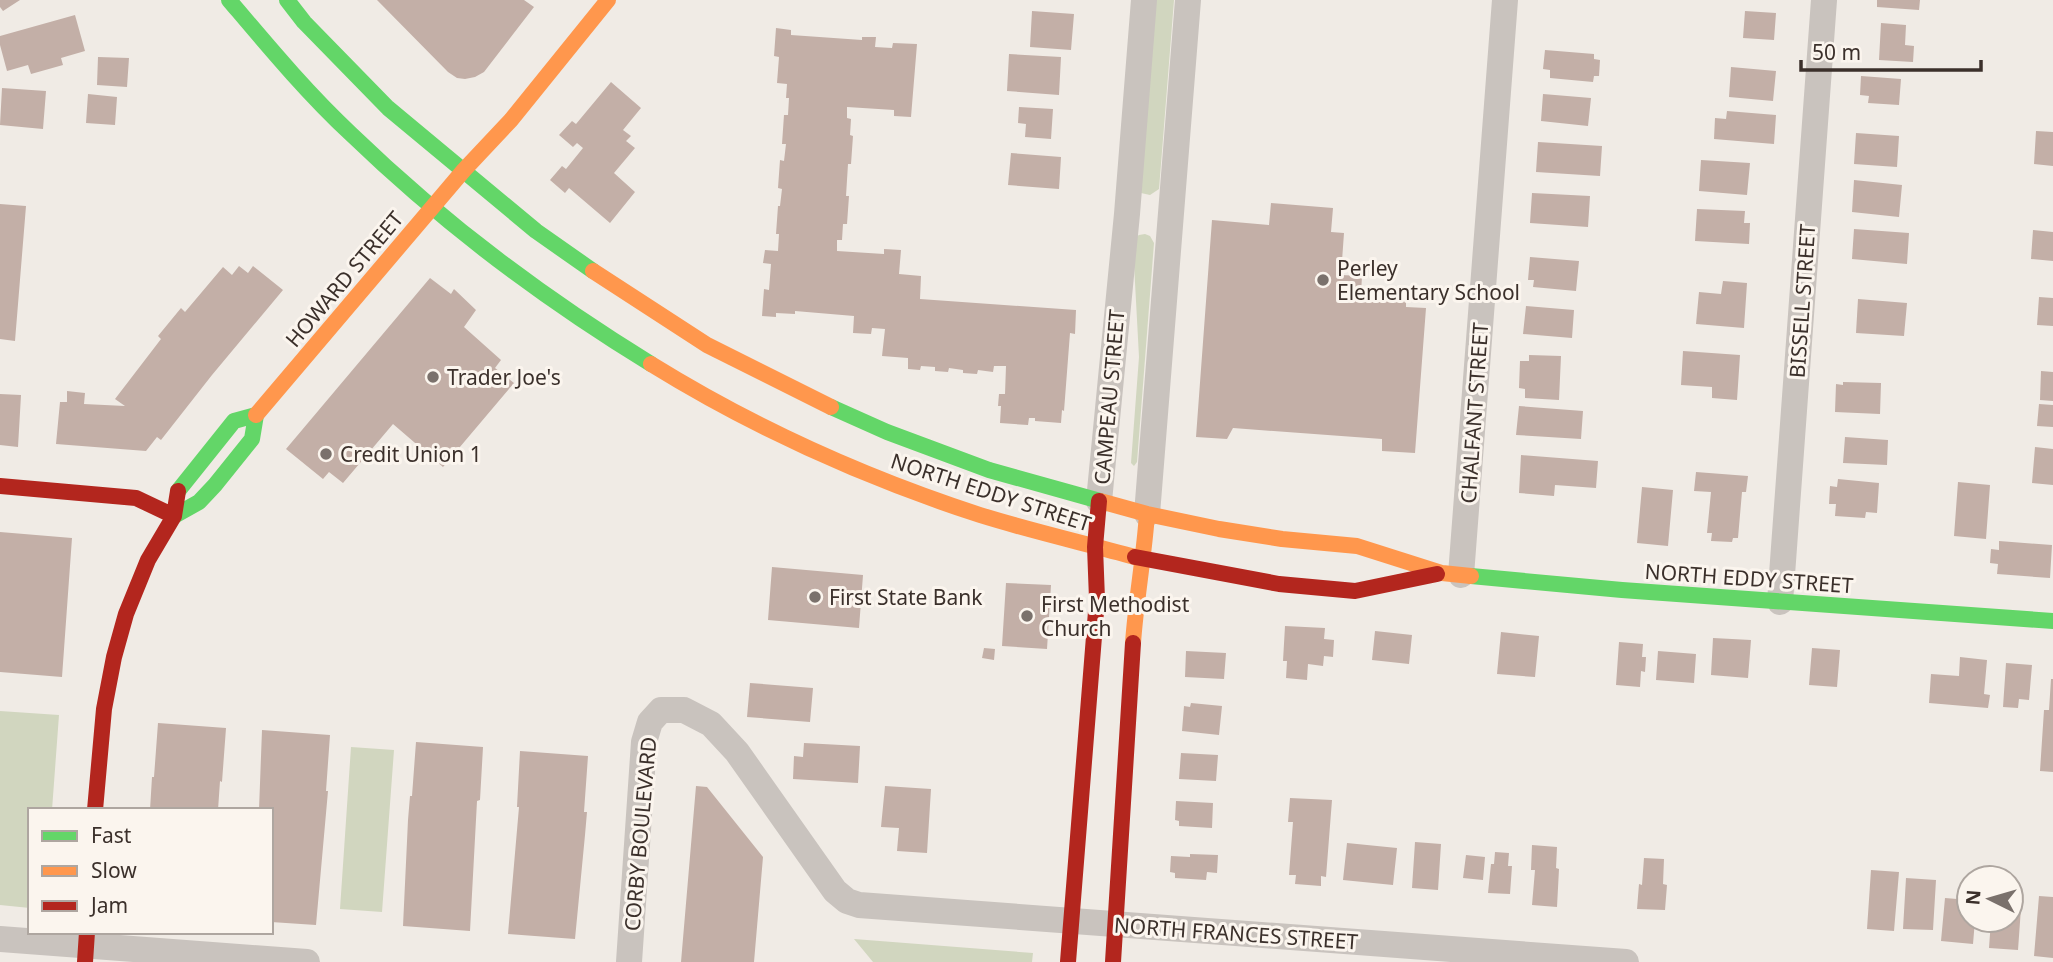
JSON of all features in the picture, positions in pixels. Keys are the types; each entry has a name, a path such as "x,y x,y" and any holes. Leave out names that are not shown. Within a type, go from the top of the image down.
{"main road":[{"name":"NORTH EDDY STREET","path":"229,0 275,55 349,133 432,208 509,269 588,327 686,386 782,435 878,478 981,515 1144,559 1279,584 1355,591 1451,574"},
{"name":"NORTH EDDY STREET","path":"287,0 304,22 388,108 536,230 610,283 707,345 799,392 887,432 989,470 1147,514 1257,535 1357,546 1451,574 1622,590 2053,621"},
{"path":"464,170 511,120 608,0"},
{"name":"HOWARD STREET","path":"174,516 199,502 215,485 252,439 257,415 464,170"},
{"name":"HOWARD STREET","path":"95,808 104,709 120,634 148,560 174,516 178,489 234,421 257,415"},
{"path":"0,486 136,498 174,516"},
{"name":"CAMPEAU STREET","path":"1068,962 1097,599 1095,547 1099,502"},
{"path":"1113,962 1136,603 1144,559 1147,514"}],"street":[{"name":"CAMPEAU STREET","path":"1099,502 1127,214 1144,0"},
{"path":"1147,514 1188,0"},
{"name":"CHALFANT STREET","path":"1451,574 1505,0"},
{"name":"BISSELL STREET","path":"1780,602 1824,0"},
{"name":"NORTH FRANCES STREET","path":"661,710 684,710 711,724 737,752 835,891 847,901 874,907 1626,962"},
{"name":"CORBY BOULEVARD","path":"629,962 644,742 650,722 661,710"},
{"path":"0,939 307,962"}],"green space":[{"path":"1152,0 1174,0 1159,189 1150,195 1141,193"},
{"path":"1145,234 1150,236 1154,243 1137,462 1134,466 1131,463 1139,357 1133,245 1134,238"},
{"path":"0,711 59,715 52,808 28,808 28,908 0,905"},
{"path":"351,747 394,750 382,912 340,909"},
{"path":"854,939 1033,953 1032,962 873,962"}],"building":[{"path":"0,0 20,0 3,11"},
{"path":"377,0 524,0 534,7 484,72 465,79 457,78 448,72"},
{"path":"1877,0 1920,0 1919,10 1877,7"},
{"path":"1032,11 1074,14 1071,50 1030,47"},
{"path":"1745,11 1776,13 1774,40 1743,38"},
{"path":"75,15 85,51 61,58 63,65 31,74 28,65 7,71 0,36"},
{"path":"1881,23 1906,25 1905,45 1914,46 1913,62 1879,60"},
{"path":"776,28 791,30 791,35 862,40 862,37 876,37 875,47 892,48 893,43 917,44 911,117 894,116 894,110 847,107 847,118 851,119 850,135 853,136 851,164 848,164 846,196 849,196 847,224 843,224 842,240 837,240 837,251 884,254 884,249 901,250 899,274 921,276 920,299 1076,310 1075,334 1070,333 1061,423 1029,418 1028,425 1000,423 999,394 1005,394 1006,366 994,366 993,372 978,370 977,374 949,368 948,372 935,371 935,367 908,369 908,358 882,356 885,329 872,328 871,334 853,333 854,316 795,311 795,314 776,313 776,317 762,316 764,289 769,290 771,264 763,263 765,250 778,251 779,234 776,234 782,189 778,188 780,160 784,161 784,115 788,115 789,98 786,98 787,84 777,83 779,57 774,56"},
{"path":"1545,50 1594,54 1594,59 1600,60 1599,76 1594,76 1593,82 1550,78 1550,70 1543,69"},
{"path":"1009,54 1061,57 1059,95 1007,91"},
{"path":"98,57 129,58 127,87 97,85"},
{"path":"1731,67 1776,71 1773,101 1729,97"},
{"path":"1861,76 1901,79 1899,105 1868,103 1869,96 1860,95"},
{"path":"611,82 641,108 623,130 631,136 626,141 635,148 614,173 635,192 610,223 569,188 565,193 550,180 562,166 566,169 583,148 577,143 573,147 559,135 572,121 576,124"},
{"path":"2,88 46,91 43,129 0,125"},
{"path":"88,94 117,97 115,125 86,123"},
{"path":"1543,94 1591,98 1588,126 1541,121"},
{"path":"1019,107 1053,109 1051,139 1025,137 1026,124 1018,123"},
{"path":"1727,111 1776,115 1774,144 1714,139 1715,118 1726,119"},
{"path":"2036,131 2053,132 2053,166 2034,164"},
{"path":"1856,133 1899,136 1897,167 1854,164"},
{"path":"1538,142 1602,146 1600,176 1536,172"},
{"path":"1011,153 1061,157 1059,189 1008,185"},
{"path":"1701,160 1750,163 1747,195 1699,191"},
{"path":"1854,180 1902,185 1899,217 1852,212"},
{"path":"1532,193 1590,196 1588,227 1530,223"},
{"path":"1271,203 1333,208 1331,232 1344,233 1341,275 1362,276 1361,294 1406,298 1406,307 1426,308 1415,453 1382,451 1382,439 1233,428 1227,439 1196,437 1212,220 1269,225"},
{"path":"0,204 26,206 15,341 0,339"},
{"path":"1697,209 1745,211 1744,223 1750,223 1749,244 1695,241"},
{"path":"1854,229 1909,233 1907,264 1852,259"},
{"path":"2033,230 2053,232 2053,261 2031,259"},
{"path":"1530,257 1579,261 1576,291 1533,287 1534,280 1528,280"},
{"path":"239,266 248,273 253,266 283,290 161,440 157,437 146,451 56,444 60,402 67,402 67,391 85,393 84,404 125,406 115,399 161,339 158,336 181,308 185,312 223,267 232,275"},
{"path":"430,278 451,294 454,289 476,310 464,327 501,360 495,368 514,383 443,467 393,424 343,483 329,472 323,479 286,449"},
{"path":"1723,281 1747,283 1744,328 1696,324 1699,292 1721,294"},
{"path":"2039,297 2053,298 2053,326 2037,325"},
{"path":"1858,299 1907,303 1904,336 1856,333"},
{"path":"1526,306 1574,310 1572,338 1523,334"},
{"path":"1683,351 1740,355 1737,400 1712,398 1712,387 1681,385"},
{"path":"1529,355 1561,356 1559,400 1525,398 1525,389 1519,388 1520,361 1529,361"},
{"path":"2041,371 2053,372 2053,401 2040,400"},
{"path":"1843,382 1881,383 1880,414 1835,412 1836,384 1843,385"},
{"path":"0,394 21,395 18,447 0,445"},
{"path":"2039,404 2053,405 2053,427 2037,426"},
{"path":"1519,406 1583,411 1581,439 1516,435"},
{"path":"1845,437 1888,440 1887,465 1843,463"},
{"path":"2035,447 2053,449 2053,485 2032,483"},
{"path":"1521,455 1598,461 1596,488 1555,485 1554,496 1519,493"},
{"path":"1696,472 1748,476 1746,492 1742,492 1738,538 1733,538 1732,542 1711,541 1712,533 1707,533 1711,492 1694,491"},
{"path":"1838,479 1879,483 1877,513 1866,512 1865,518 1835,516 1836,504 1829,504 1830,486 1837,487"},
{"path":"1958,482 1990,485 1986,539 1954,536"},
{"path":"1642,487 1673,490 1668,546 1637,543"},
{"path":"0,532 72,538 62,677 0,672"},
{"path":"1999,541 2052,545 2050,578 1997,574 1998,564 1990,563 1991,549 1999,550"},
{"name":"First State Bank","path":"772,567 863,575 859,628 768,620"},
{"name":"First Methodist Church","path":"1006,583 1051,585 1047,649 1002,646"},
{"path":"1285,626 1325,628 1324,639 1334,640 1333,657 1324,656 1323,666 1308,664 1307,680 1286,678 1287,661 1283,661"},
{"path":"1375,631 1412,635 1409,664 1372,660"},
{"path":"1501,632 1539,636 1535,677 1497,674"},
{"path":"1713,638 1751,640 1748,678 1711,675"},
{"path":"1619,642 1643,644 1645,672 1641,671 1640,687 1616,685"},
{"path":"984,648 995,649 994,660 982,658"},
{"path":"1812,648 1840,650 1837,687 1809,685"},
{"path":"1186,651 1226,653 1224,679 1185,677"},
{"path":"1658,651 1696,654 1694,683 1656,680"},
{"path":"1960,657 1987,660 1984,694 1990,695 1988,708 1929,703 1931,674 1959,676"},
{"path":"2006,663 2032,665 2029,700 2019,699 2018,708 2003,707"},
{"path":"2051,679 2053,772 2040,771 2044,710 2049,710"},
{"path":"750,683 813,688 810,722 747,717"},
{"path":"1191,703 1222,706 1219,735 1182,731 1184,706 1190,707"},
{"path":"158,723 226,728 218,808 150,808"},
{"path":"262,730 330,735 328,791 316,925 273,922 273,808 259,808"},
{"path":"416,742 483,747 480,800 477,801 470,931 403,926 408,820"},
{"path":"804,743 860,746 858,783 793,779 794,756 803,757"},
{"path":"520,751 588,756 584,812 587,812 575,939 508,934 519,807"},
{"path":"1181,753 1218,755 1216,781 1179,779"},
{"path":"696,786 707,787 763,857 754,962 681,962"},
{"path":"885,786 931,789 927,853 897,851 899,828 881,827"},
{"path":"1290,798 1332,800 1326,877 1321,876 1321,886 1295,884 1296,875 1289,875 1293,822 1288,822"},
{"path":"1176,801 1213,803 1212,828 1179,826 1179,821 1175,820"},
{"path":"1415,842 1441,844 1438,890 1412,888"},
{"path":"1347,843 1397,848 1393,885 1343,880"},
{"path":"1532,845 1557,847 1557,907 1532,905 1535,870 1531,870"},
{"path":"1495,852 1509,853 1508,866 1512,866 1510,894 1488,893"},
{"path":"1190,854 1218,855 1217,873 1207,872 1206,880 1175,878 1175,873 1170,872 1171,856 1190,857"},
{"path":"1466,855 1485,857 1483,880 1463,878"},
{"path":"1644,858 1664,859 1663,884 1667,885 1665,910 1637,909"},
{"path":"1871,870 1899,872 1894,931 1867,929"},
{"path":"1906,878 1936,880 1933,930 1903,929"},
{"path":"2039,896 2053,897 2053,958 2034,956"},
{"path":"1945,898 1955,899 1955,934 1974,934 1973,944 1941,941"},
{"path":"1990,934 2019,934 2018,950 1989,948"}],"traffic: fast":[{"path":"229,0 319,102 421,198 571,313 651,364"},
{"path":"287,0 304,22 388,108 536,231 593,271"},
{"path":"831,407 887,432 989,470 1100,501"},
{"path":"174,516 199,502 215,485 252,439 256,415 234,421 178,491"},
{"path":"1471,576 1622,590 2053,621"}],"traffic: slow":[{"path":"256,415 464,170 511,120 608,0"},
{"path":"593,271 707,345 831,407"},
{"path":"651,364 770,430 895,485 999,521 1135,557"},
{"path":"1100,501 1219,529 1282,539 1357,546 1442,573 1471,576"},
{"path":"1133,643 1147,514"}],"traffic: jam":[{"path":"0,486 136,498 174,516"},
{"path":"95,808 104,709 114,657 126,614 148,560 174,516 178,491"},
{"path":"1068,962 1097,599 1095,547 1099,501"},
{"path":"1135,557 1279,584 1355,591 1437,574"},
{"path":"1113,962 1133,643"},
{"path":"85,962 87,934"}],"place":[{"name":"Perley Elementary School","path":"1323,280"},
{"name":"Trader Joe's","path":"433,377"},
{"name":"Credit Union 1","path":"326,454"},
{"name":"First State Bank","path":"815,597"},
{"name":"First Methodist Church","path":"1027,616"}]}
